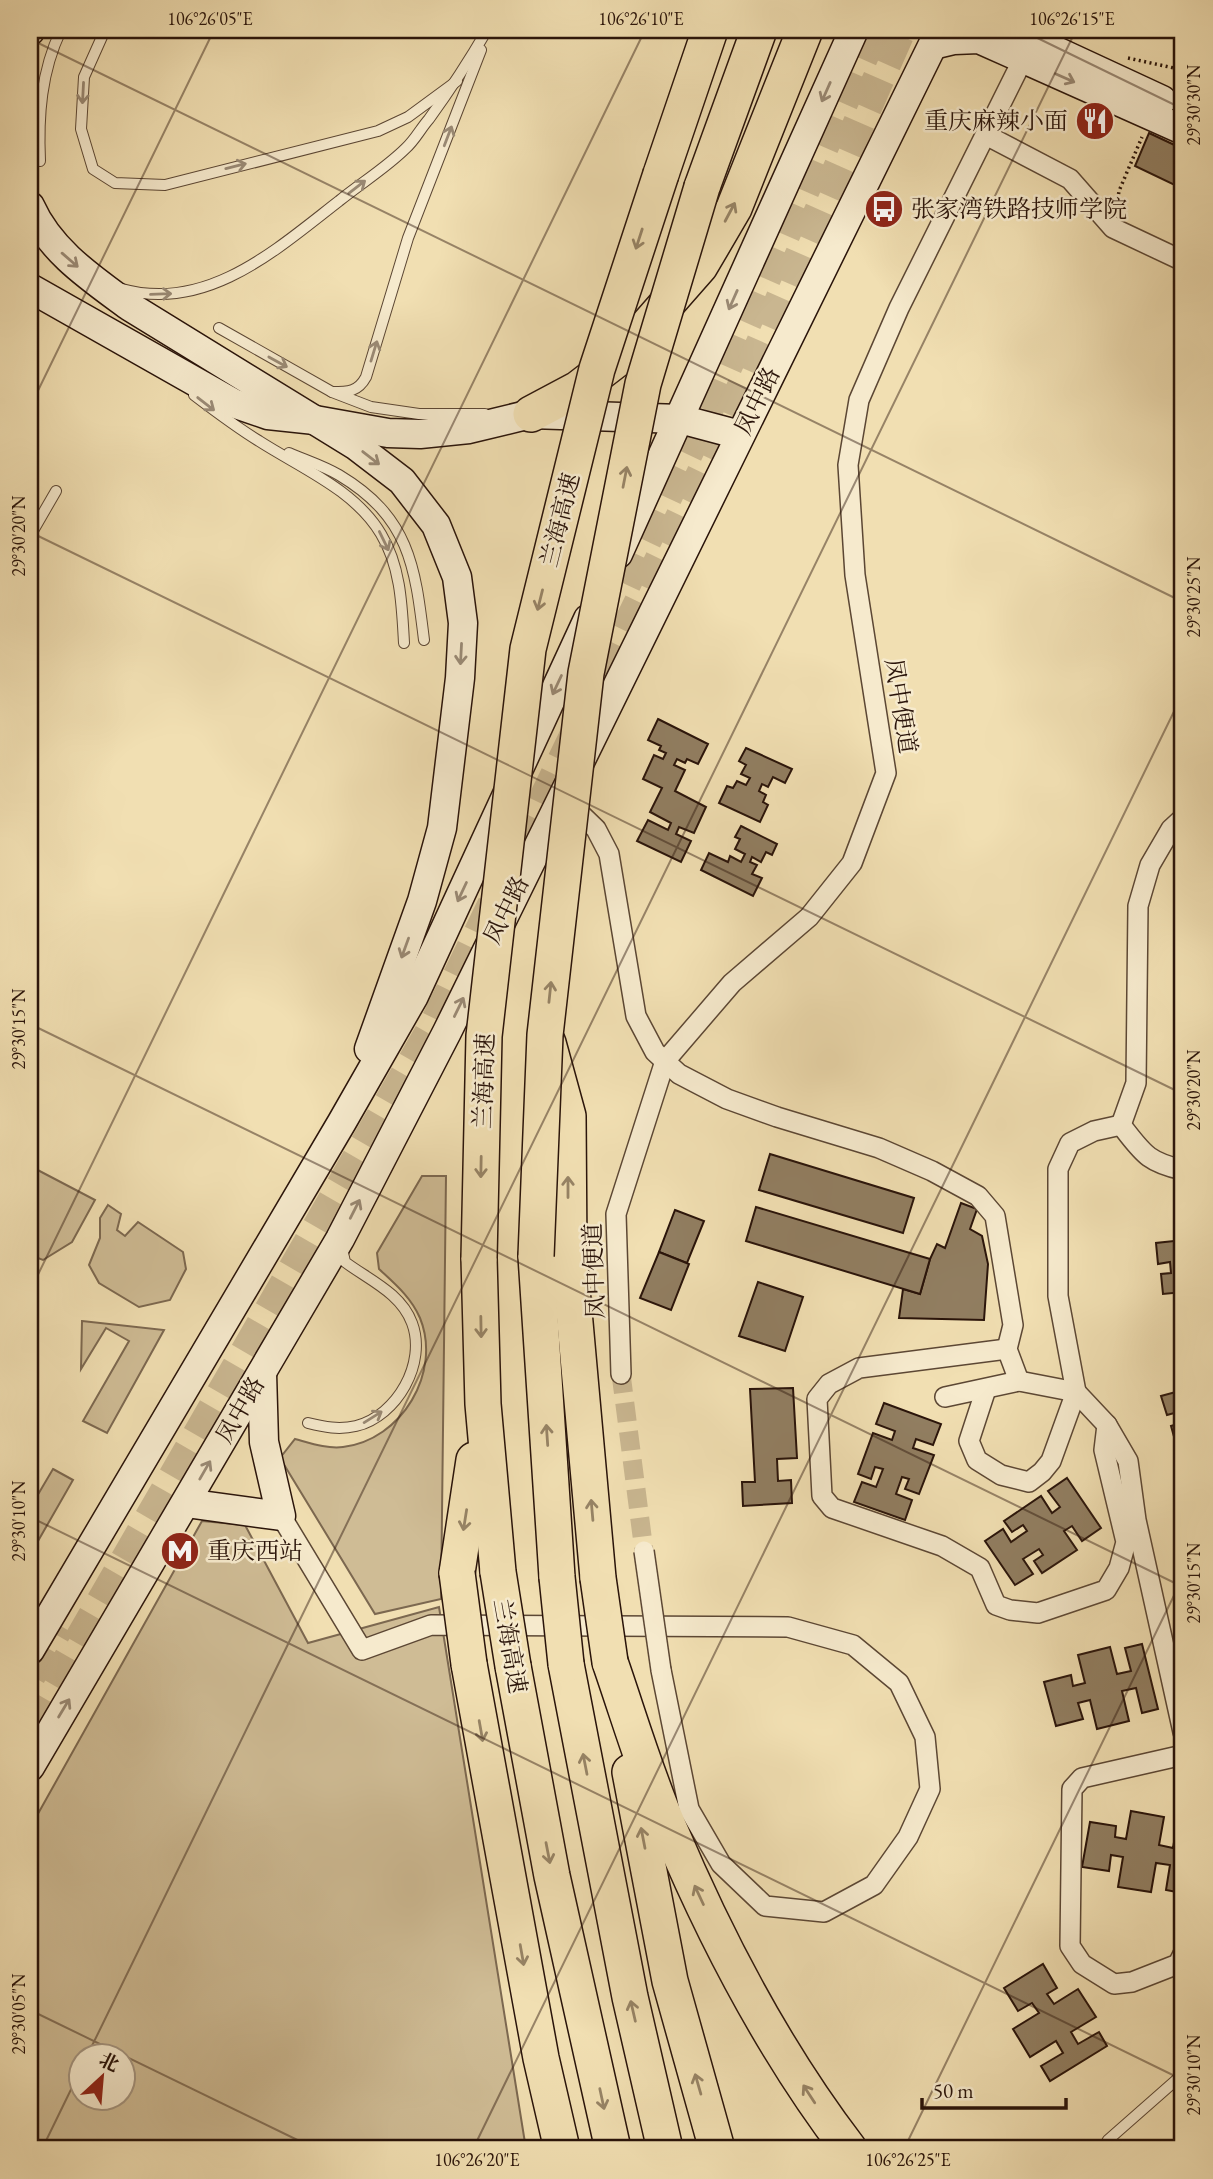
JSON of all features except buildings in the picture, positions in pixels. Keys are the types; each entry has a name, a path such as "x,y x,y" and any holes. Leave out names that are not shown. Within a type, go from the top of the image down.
{"highway":[{"name":"兰海高速","path":"612,2149 552,1875 498,1572 483,1405 479,1258 484,1036 528,649 597,369 710,30"},
{"path":"665,2149 630,1997 566,1664 556,1577 552,1256 545,1034 586,673 643,384 702,187 759,30"},
{"path":"531,414 578,389 621,356 700,265 734,208 805,30"},
{"path":"552,1256 610,1662 670,1981 717,2149"},
{"path":"483,1405 457,1573 469,1664 541,2057 562,2149"},
{"path":"610,1662 668,1826 728,1956 771,2035 821,2112 849,2149"},
{"path":"541,2057 552,2149"}],"main road":[{"name":"凤中路","path":"30,1650 414,996 680,419 853,30"},
{"path":"936,37 1022,43 1183,110"},
{"name":"凤中路","path":"30,1767 340,1239 447,1032 936,37"},
{"path":"1022,43 1151,116 1183,130"},
{"path":"32,213 62,254 129,306 355,445 402,481 436,525 457,577 463,623 460,678 442,828 422,901 342,1122"},
{"path":"33,290 233,403 268,415 388,433 420,434 469,429 531,414 680,419 740,435"},
{"path":"186,1503 281,1516 264,1442 262,1373"}],"street":[{"name":"凤中便道","path":"621,1374 616,1214 665,1060 732,983 809,917 852,863 886,773 855,575 848,465 859,400 899,308 986,135 1022,43"},
{"path":"986,135 1070,179 1113,228 1183,261"},
{"path":"562,797 596,829 608,854 636,1016 655,1052 679,1074 727,1099 879,1148 932,1171 978,1196 995,1216 1013,1325 1007,1349 1019,1381"},
{"path":"1121,1125 1136,1083 1138,906 1150,865 1171,829 1183,818"},
{"path":"1121,1125 1143,1154 1161,1165 1183,1170"},
{"path":"986,1389 969,1441 977,1460 1001,1475 1029,1482 1051,1461 1076,1392 1058,1296 1058,1169 1070,1143 1094,1130 1121,1125"},
{"path":"1007,1349 859,1368 829,1384 817,1399 822,1496 832,1508 942,1546 980,1568 996,1605 1038,1614 1106,1590 1119,1568 1126,1542 1104,1450 1107,1425"},
{"path":"945,1397 1019,1381 1076,1392 1107,1425 1128,1461 1136,1520 1183,1732"},
{"path":"281,1516 362,1650 431,1626 445,1625 788,1627 853,1645 899,1683 925,1737 930,1789 908,1838 874,1885 824,1912 765,1906 721,1864 689,1809 661,1670 644,1551"},
{"path":"1183,1755 1082,1777 1072,1789 1070,1946 1082,1964 1114,1984 1132,1982 1178,1964 1183,1954"}],"lane":[{"path":"40,162 38,121 43,86 61,30"},
{"path":"105,30 84,76 81,129 93,169 115,183 165,185 378,131 408,117 457,81"},
{"path":"95,281 141,294 173,293 210,285 244,271 406,148 457,81 488,30"},
{"path":"332,392 352,391 361,386 366,377 408,237 488,30"},
{"path":"219,328 332,392 371,408 419,414 531,414"},
{"path":"133,347 222,417 329,484 360,507 382,535 394,565 401,599 404,643"},
{"path":"259,441 337,473 371,496 394,523 410,558 424,640"},
{"path":"30,536 56,491"},
{"path":"308,1423 343,1429 359,1426 376,1417 393,1402 406,1385 414,1365 416,1341 412,1322 401,1303 345,1262 340,1239"},
{"path":"1102,2149 1108,2140 1183,2074"}],"path":[{"path":"1113,228 1119,191 1151,116"}],"shaded area":[{"path":"30,1166 95,1200 72,1242 43,1260 30,1255"},
{"path":"422,1176 446,1176 441,1599 375,1614 280,1458 295,1439 337,1447 364,1442 399,1417 412,1400 421,1381 426,1360 420,1318 402,1291 379,1269 377,1253"},
{"path":"108,1205 121,1214 117,1230 125,1236 138,1222 183,1252 186,1269 170,1300 139,1307 99,1283 89,1265 100,1238 100,1218"},
{"path":"82,1321 164,1330 107,1433 83,1421 129,1341 106,1328 81,1369"},
{"path":"53,1469 73,1480 30,1555 30,1508"},
{"path":"202,1521 245,1525 308,1643 439,1607 526,2149 30,2149 30,1828"}],"tunnel":[{"path":"625,584 705,415 874,30"},
{"path":"30,1727 436,1023 725,427 900,30"},
{"path":"621,1374 644,1551"},
{"path":"30,1675 59,1625"}],"place":[{"name":"重庆麻辣小面","path":"1095,121"},
{"name":"张家湾铁路技师学院","path":"884,209"},
{"name":"重庆西站","path":"180,1551"}]}
